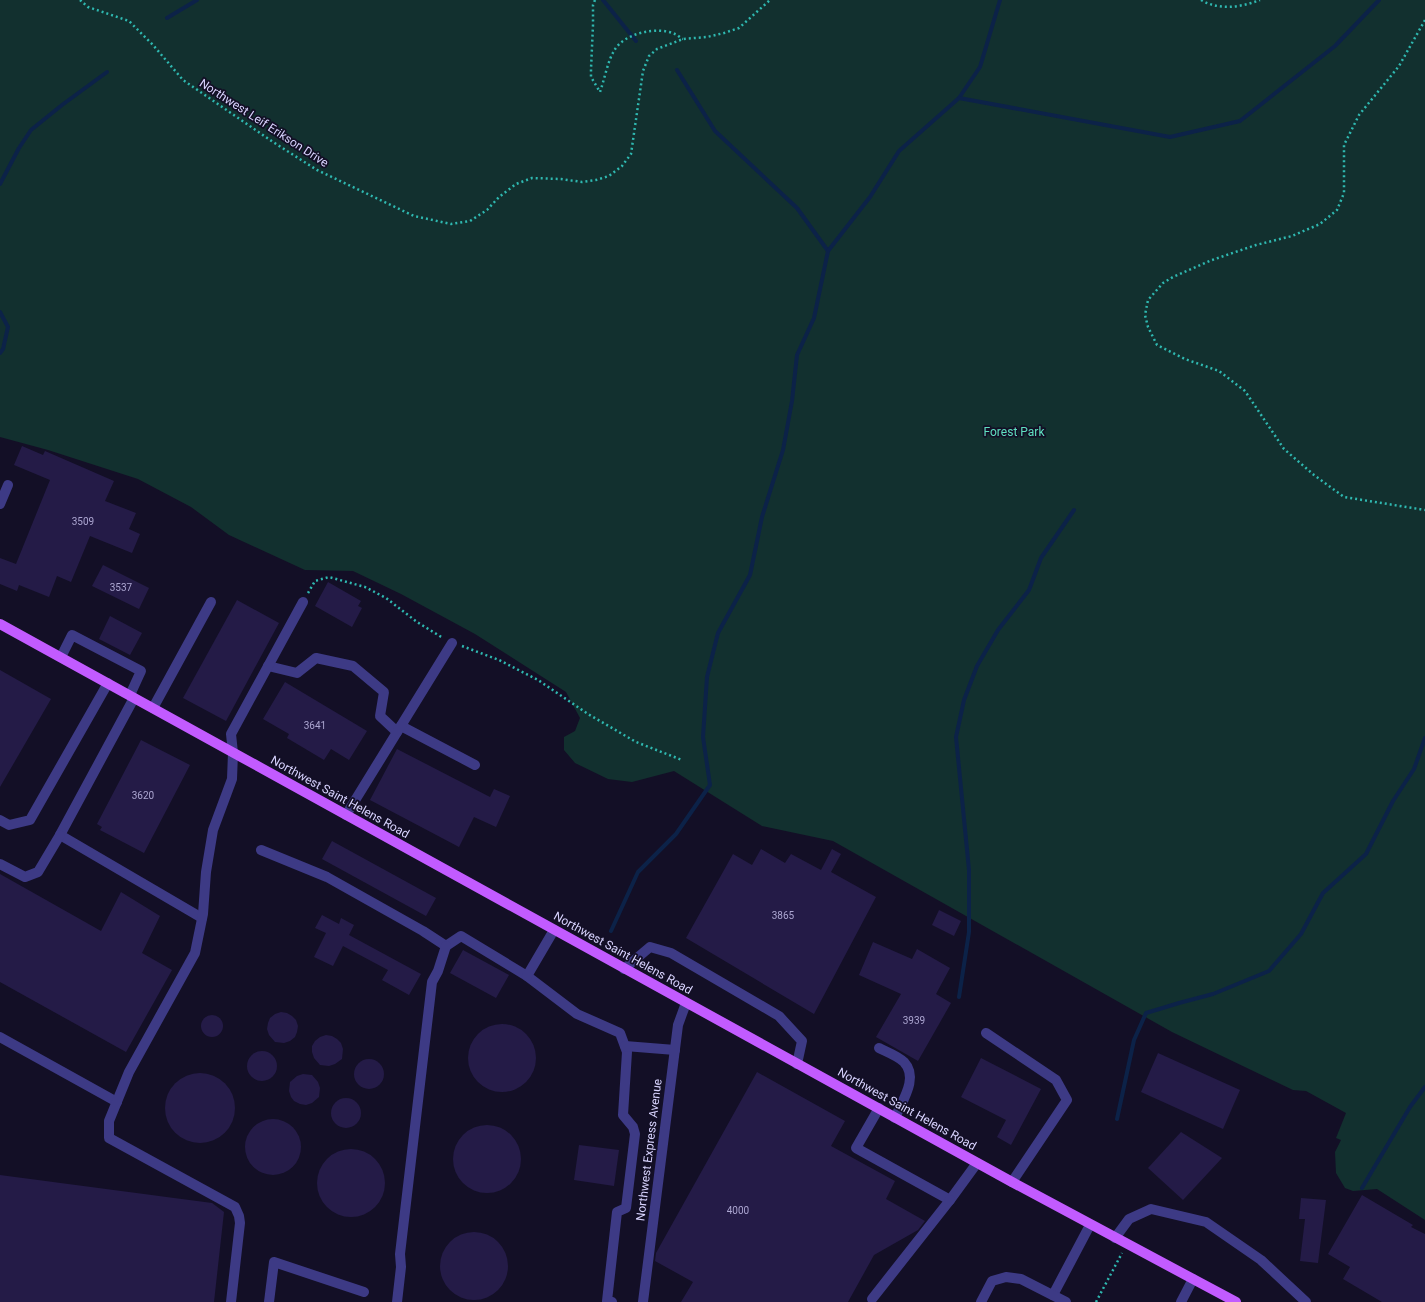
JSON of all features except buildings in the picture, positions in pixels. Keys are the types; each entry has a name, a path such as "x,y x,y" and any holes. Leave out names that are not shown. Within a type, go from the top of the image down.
{"main road":[{"name":"Northwest Saint Helens Road","path":"0,624 1090,1225 1236,1302"}],"street":[{"path":"0,504 8,485"},
{"path":"154,708 211,602"},
{"path":"231,1302 240,1223 235,1207 109,1138 109,1121 128,1072 195,953 202,918 206,872 213,830 232,779 233,753 231,734 303,602"},
{"path":"0,864 26,877 38,872 60,835 132,697 140,671 72,635 61,657"},
{"path":"346,815 452,643"},
{"path":"268,666 297,673 316,658 353,666 384,692 380,716 399,729 475,765"},
{"path":"0,820 9,825 30,820 108,683"},
{"path":"60,835 202,918"},
{"path":"261,850 327,877 423,931 446,946"},
{"path":"527,976 554,930"},
{"path":"397,1302 401,1268 400,1254 432,982 438,972 446,946 461,936 527,976 577,1014 620,1034 625,1046 627,1052 623,1115 633,1128 635,1134 626,1208 617,1212 607,1301 612,1302"},
{"path":"624,969 650,947 671,953 779,1016 802,1041 797,1064"},
{"name":"Northwest Express Avenue","path":"643,1302 678,1025 686,1003"},
{"path":"986,1033 1056,1080 1067,1100 1012,1182"},
{"path":"0,1037 117,1102"},
{"path":"625,1046 675,1050"},
{"path":"879,1048 903,1061 908,1068 910,1075 910,1083 895,1118"},
{"path":"879,1108 856,1148 950,1200"},
{"path":"872,1299 950,1200 977,1163"},
{"path":"1115,1238 1129,1219 1151,1209 1206,1222 1261,1260 1306,1302"},
{"path":"1053,1295 1090,1225"},
{"path":"269,1302 274,1262 364,1292"},
{"path":"981,1302 992,1281 1006,1277 1021,1279 1066,1302"},
{"path":"1181,1302 1193,1279"}],"path":[{"name":"Northwest Leif Erikson Drive","path":"80,0 88,7 129,21 153,45 183,80 273,142 317,170 414,216 451,224 470,221 487,210 499,197 516,184 532,178 561,179 582,182 610,176 622,166 631,154 634,140 638,96 643,71 649,56 657,49 682,39 707,37 739,28 770,0"},
{"path":"595,0 593,5 591,69 592,77 600,92 614,50 623,41 643,32 660,30 675,34 682,39"},
{"path":"1201,0 1209,5 1226,8 1243,6 1260,0"},
{"path":"1425,20 1399,66 1359,115 1344,145 1344,193 1337,210 1320,224 1292,236 1256,245 1212,260 1173,277 1163,284 1148,300 1145,315 1148,327 1157,345 1185,359 1219,371 1245,390 1284,449 1314,475 1344,497 1425,510"},
{"path":"303,602 315,581 330,577 365,587 386,598 417,622 452,643 499,660 538,680 588,714 636,742 682,760"},
{"path":"1096,1302 1126,1244"}],"green space":[{"name":"Forest Park","path":"0,0 1425,0 1425,1220 1377,1189 1353,1191 1345,1188 1336,1173 1335,1152 1341,1140 1336,1138 1346,1113 1306,1091 1293,1090 1172,1032 833,841 762,826 674,771 632,782 608,779 575,763 564,750 564,737 575,731 580,718 566,692 475,634 401,594 353,571 305,570 229,535 191,507 138,479 48,450 0,437"}],"waterway":[{"path":"167,18 197,0"},
{"path":"603,0 636,41"},
{"path":"959,98 980,67 1000,0"},
{"path":"611,931 638,872 676,834 710,785 703,737 707,677 718,633 750,575 762,517 783,450 792,401 797,355 814,318 828,251 870,197 899,151 959,98 1170,137 1240,121 1335,46 1379,0"},
{"path":"677,70 715,131 797,208 828,251"},
{"path":"0,184 19,148 31,130 107,72"},
{"path":"0,312 8,327 3,349 0,353"},
{"path":"959,997 969,932 969,870 956,737 964,700 977,666 998,630 1029,590 1041,558 1074,510"},
{"path":"1117,1119 1134,1040 1146,1013 1213,994 1269,971 1301,934 1323,893 1366,854 1393,801 1414,769 1425,738"},
{"path":"1362,1188 1410,1107 1425,1087"}]}
